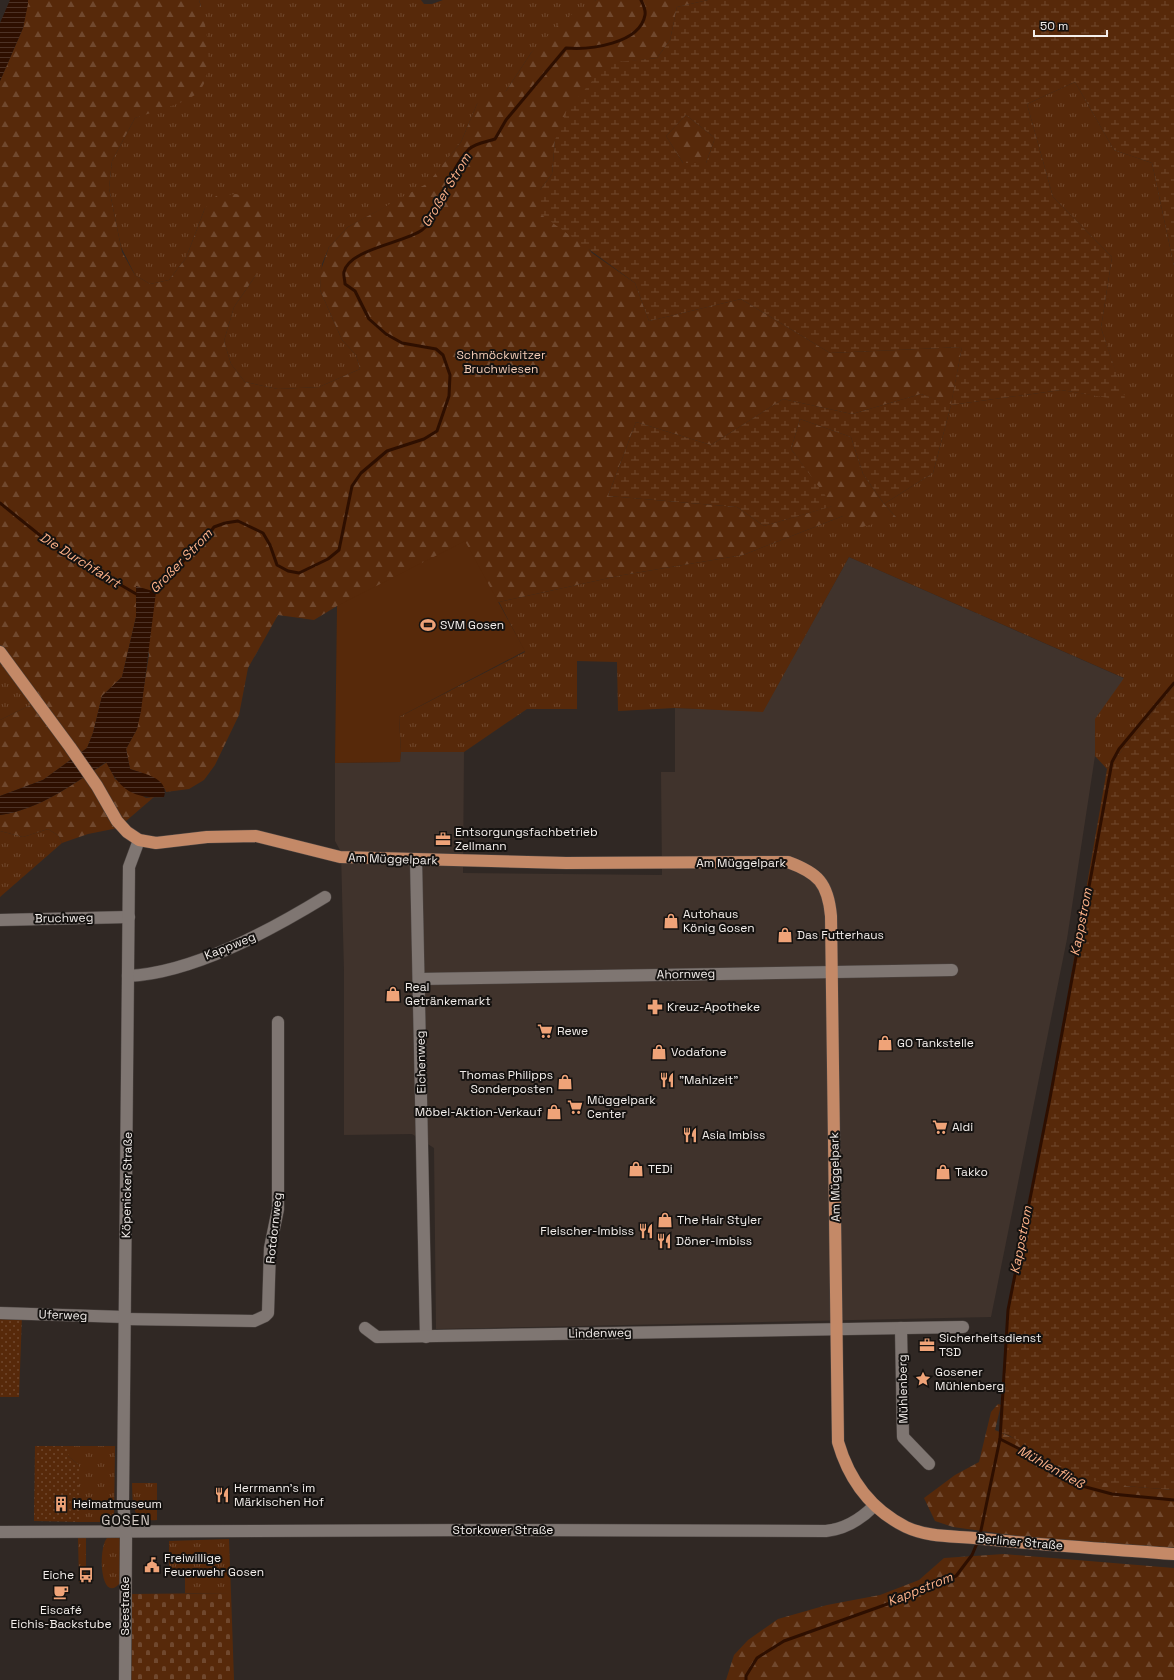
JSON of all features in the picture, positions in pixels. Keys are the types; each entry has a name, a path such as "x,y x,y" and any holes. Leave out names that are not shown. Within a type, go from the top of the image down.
{"main road":[{"path":"0,652 70,747 97,786 117,820 127,832 139,840"},
{"name":"Am Müggelpark","path":"139,840 156,843 207,837 256,836 340,857 648,864 788,862 808,870 826,890 830,900 831,916 838,1328 838,1442 851,1477 861,1492 874,1506"},
{"name":"Berliner Straße","path":"874,1506 893,1520 919,1532 989,1540 1174,1554"}],"street":[{"name":"Köpenicker Straße","path":"125,1532 123,1500 128,917 129,868 139,840"},
{"name":"Eichenweg","path":"416,859 426,1336"},
{"name":"Kappweg","path":"128,976 160,971 215,953 279,924 325,897"},
{"name":"Bruchweg","path":"0,920 128,917"},
{"name":"Ahornweg","path":"419,979 952,970"},
{"name":"Rotdornweg","path":"125,1318 254,1321 262,1318 268,1312 270,1248 278,1209 278,1022"},
{"name":"Uferweg","path":"0,1313 125,1318"},
{"path":"838,1328 963,1327"},
{"name":"Lindenweg","path":"365,1328 378,1337 838,1328"},
{"name":"Mühlenberg","path":"901,1328 904,1437 929,1464"},
{"name":"Storkower Straße","path":"0,1532 826,1531 834,1530 849,1524 865,1515 874,1506"},
{"name":"Seestraße","path":"125,1532 125,1680"}],"shaded area":[{"path":"10,0 28,0 28,4 23,28 0,81 0,23"},
{"path":"849,557 1137,684 1095,756 1067,939 991,1317 436,1329 434,1148 412,1134 344,1135 344,971 341,852 335,841 335,763 400,762 401,752 464,752 463,873 662,875 661,772 675,772 675,708 763,711"},
{"path":"136,586 156,592 141,711 137,729 126,749 130,769 154,777 159,781 163,785 165,791 164,797 144,796 129,791 117,780 106,762 69,787 43,801 15,812 0,815 0,796 43,780 87,748 93,733 102,696 122,677 136,617"}],"green space":[{"name":"Schmöckwitzer Bruchwiesen","path":"28,0 199,0 205,22 208,50 208,64 202,87 189,99 135,118 112,161 109,188 122,252 135,275 150,284 169,280 186,258 205,208 216,196 236,194 253,199 264,217 266,246 256,275 234,307 224,341 231,364 245,382 278,389 319,387 360,369 356,355 342,340 320,290 321,270 329,247 348,227 428,183 461,142 477,104 487,94 506,91 531,53 564,19 596,0 708,0 677,7 670,40 657,58 607,64 555,140 552,174 540,190 592,253 635,283 649,321 741,299 830,353 962,347 951,405 921,394 852,414 783,399 711,445 636,422 608,496 737,507 764,526 832,506 791,449 800,419 851,437 863,474 884,504 896,517 856,529 843,516 743,555 623,575 499,602 337,606 314,620 278,615 248,668 239,715 215,765 204,780 189,789 166,792 165,789 142,773 130,769 126,749 137,729 149,655 136,587 136,617 122,677 102,696 93,733 87,748 43,780 0,796 0,720 41,700 20,670 0,664 0,81 23,28"},
{"path":"199,0 421,0 424,4 432,4 443,0 596,0 531,53 506,91 477,104 461,142 428,184 348,227 329,247 322,264 320,290 342,340 356,355 360,369 319,387 278,389 245,382 231,364 224,341 234,307 256,275 205,208 186,258 169,280 150,284 135,275 121,247 109,188 112,161 135,118 196,94 201,6"},
{"path":"708,0 1174,0 1174,266 1152,163 1114,150 1075,82 1027,104 1053,197 1112,257 1101,328 1126,401 1061,390 951,405 933,473 884,504 863,474 851,437 800,419 791,449 833,506 764,526 737,507 608,496 636,422 711,445 783,399 852,414 921,394 951,404 962,347 830,353 741,299 649,321 635,283 539,213 540,190 552,174 555,140 566,112 607,63 657,58 670,40 677,7","holes":["686,115 715,138 706,163 683,163 666,136"]},
{"path":"1075,82 1114,150 1152,163 1174,266 1174,686 1107,769 1095,756 1095,719 1124,678 849,557 763,712 675,708 618,711 617,662 577,661 577,709 527,709 464,752 401,752 399,717 525,652 499,602 623,575 743,555 843,516 896,517 884,504 933,473 951,405 1061,390 1125,400 1101,328 1112,257 1053,197 1027,104"},
{"path":"686,115 715,138 706,163 683,163 666,136"},
{"path":"465,541 525,651 399,717 401,752 400,762 335,763 337,606"},
{"path":"0,664 20,670 41,700 0,720"},
{"path":"1174,686 1174,1490 1125,1486 1082,1479 1010,1436 1000,1432 1008,1310 1050,1098 1107,769"},
{"path":"107,762 115,779 146,798 154,797 118,828 88,834 62,843 59,836 48,829 23,837 0,831 0,815 15,812 43,801 69,787"},
{"path":"48,829 59,836 62,843 0,897 0,831 23,837"},
{"path":"0,1314 22,1315 19,1397 0,1397"},
{"path":"998,1404 1001,1405 995,1430 1125,1486 1174,1490 1174,1548 1026,1537 953,1527 935,1521 924,1498 955,1475 979,1462 991,1412"},
{"path":"35,1446 68,1446 68,1456 79,1465 79,1522 34,1521"},
{"path":"68,1446 115,1446 114,1522 79,1522 79,1465 68,1456"},
{"path":"132,1483 157,1483 157,1520 148,1520 137,1515 133,1504"},
{"path":"117,1536 121,1540 121,1582 114,1588 109,1587 105,1582 102,1573 102,1551 108,1537"},
{"path":"86,1537 86,1582 79,1582 78,1538"},
{"path":"229,1539 231,1593 185,1593 185,1569 169,1569 169,1541"},
{"path":"1004,1554 1174,1568 1174,1680 726,1680 734,1655 748,1640 778,1619 827,1605 880,1595 919,1580 944,1558"},
{"path":"231,1593 234,1680 131,1680 132,1594"}],"waterway":[{"name":"Großer Strom","path":"151,593 203,542 214,527 225,523 238,521 263,533 270,545 277,565 288,571 299,573 328,559 339,550 352,486 361,473 387,451 424,439 437,431 449,396 450,375 443,355 436,349 402,343 386,334 369,319 355,291 345,284 344,273 348,264 366,252 414,235 425,228 432,219 455,169 469,149 478,144 495,139 506,120 566,48 587,48 600,46 624,39 634,33 641,25 645,15 645,9 641,0"},
{"name":"Die Durchfahrt","path":"0,503 52,545 138,595"},
{"name":"Kappstrom","path":"980,1535 1000,1439 1008,1310 1050,1098 1112,762 1119,749 1174,683"},
{"name":"Mühlenfließ","path":"1000,1439 1049,1464 1082,1486 1112,1494 1174,1500"},
{"name":"Kappstrom","path":"746,1680 746,1676 757,1658 784,1641 907,1597 956,1576 972,1555 978,1541"}],"place":[{"name":"SVM Gosen","path":"428,625"},
{"name":"Entsorgungsfachbetrieb Zellmann","path":"443,839"},
{"name":"Autohaus König Gosen","path":"671,921"},
{"name":"Das Futterhaus","path":"785,935"},
{"name":"Real Getränkemarkt","path":"393,994"},
{"name":"Kreuz-Apotheke","path":"655,1007"},
{"name":"Rewe","path":"545,1031"},
{"name":"GO Tankstelle","path":"885,1043"},
{"name":"Vodafone","path":"659,1052"},
{"name":"\"Mahlzeit\"","path":"667,1080"},
{"name":"Thomas Philipps Sonderposten","path":"565,1082"},
{"name":"Müggelpark Center","path":"575,1107"},
{"name":"Möbel-Aktion-Verkauf","path":"554,1112"},
{"name":"Aldi","path":"940,1127"},
{"name":"Asia Imbiss","path":"690,1135"},
{"name":"TEDi","path":"636,1169"},
{"name":"Takko","path":"943,1172"},
{"name":"The Hair Styler","path":"665,1220"},
{"name":"Fleischer-Imbiss","path":"646,1231"},
{"name":"Döner-Imbiss","path":"664,1241"},
{"name":"Sicherheitsdienst TSD","path":"927,1345"},
{"name":"Gosener Mühlenberg","path":"923,1379"},
{"name":"Herrmann's im Märkischen Hof","path":"222,1495"},
{"name":"Heimatmuseum","path":"61,1504"},
{"name":"Freiwillige Feuerwehr Gosen","path":"152,1565"},
{"name":"Eiche","path":"86,1575"},
{"name":"Eiscafé Eichis-Backstube","path":"61,1592"}],"district":[{"name":"GOSEN","path":"126,1520"}]}
